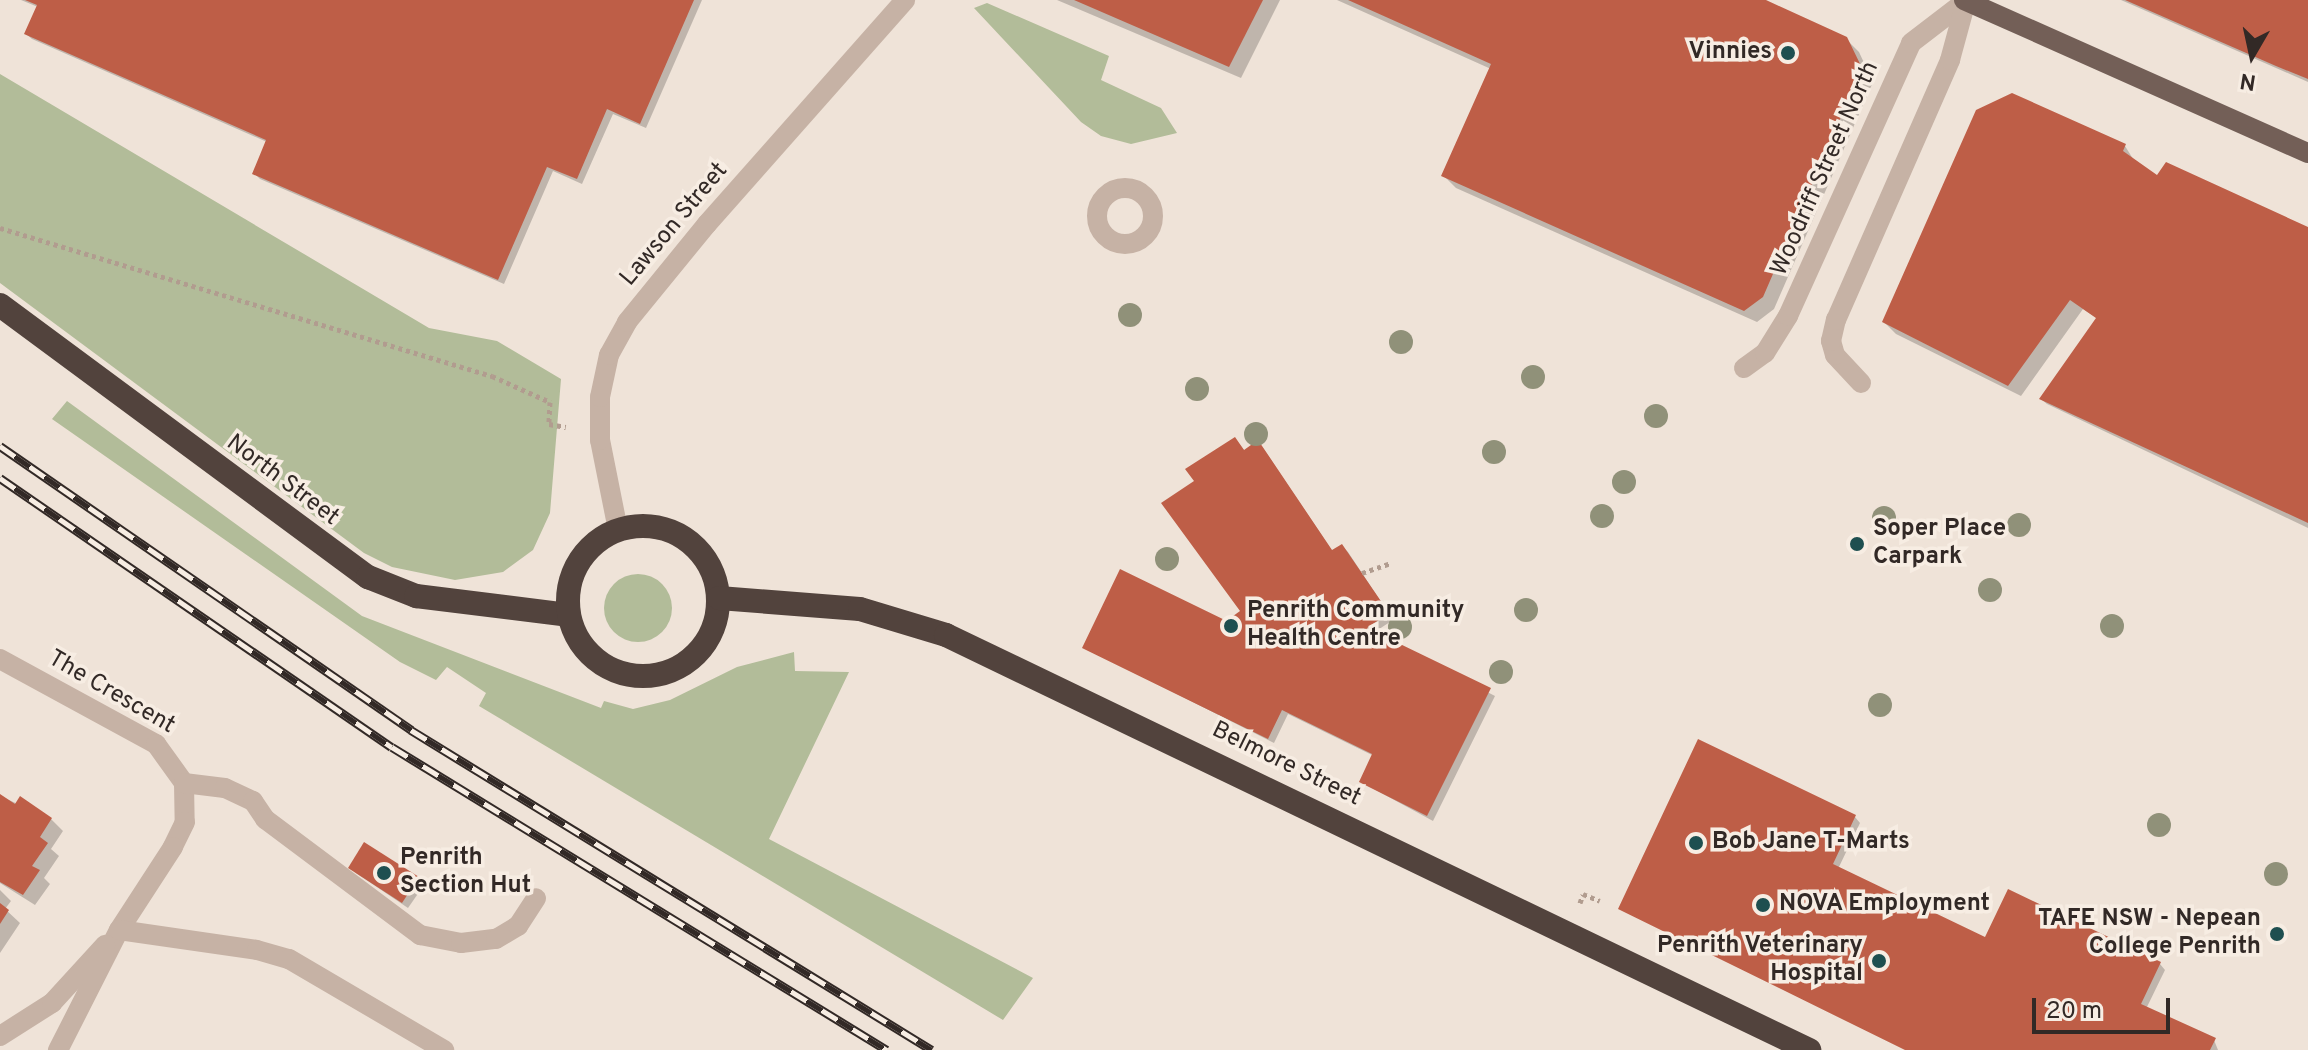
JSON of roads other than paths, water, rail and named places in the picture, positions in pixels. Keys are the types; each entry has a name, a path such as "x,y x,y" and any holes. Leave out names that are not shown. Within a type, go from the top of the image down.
{"highway":[{"name":"North Street","path":"0,305 368,577 416,596 568,615"},
{"path":"653,527 686,539 703,555 719,598 704,645 687,663 664,674 615,672 577,639 568,615 567,594 583,554 618,530 653,527"},
{"name":"Belmore Street","path":"719,598 860,609 946,635 1809,1050"}],"main road":[{"path":"1966,0 2308,153"}],"street":[{"name":"Lawson Street","path":"618,530 600,440 600,397 609,355 627,322 707,224 905,0"},
{"name":"Woodriff Street North","path":"1744,368 1765,353 1788,316 1911,43 1966,0"},
{"path":"1861,383 1835,355 1831,341 1836,320 1950,60 1966,0"},
{"name":"The Crescent","path":"0,659 156,744 184,783"},
{"path":"58,1050 119,930 185,822 184,783 225,788 253,801 265,819 420,935 461,943 496,939 518,926 536,898"},
{"path":"0,1036 52,1003 119,930"},
{"path":"119,930 257,950 298,963 444,1050"}],"railway":[{"path":"0,446 411,730 932,1050"},
{"path":"0,478 392,747 887,1050"}],"place":[{"name":"Vinnies","path":"1788,53"},
{"name":"Soper Place Carpark","path":"1857,544"},
{"name":"Penrith Community Health Centre","path":"1231,626"},
{"name":"Bob Jane T-Marts","path":"1696,843"},
{"name":"Penrith Section Hut","path":"384,873"},
{"name":"NOVA Employment","path":"1763,905"},
{"name":"TAFE NSW - Nepean College Penrith","path":"2277,934"},
{"name":"Penrith Veterinary Hospital","path":"1879,961"}]}
